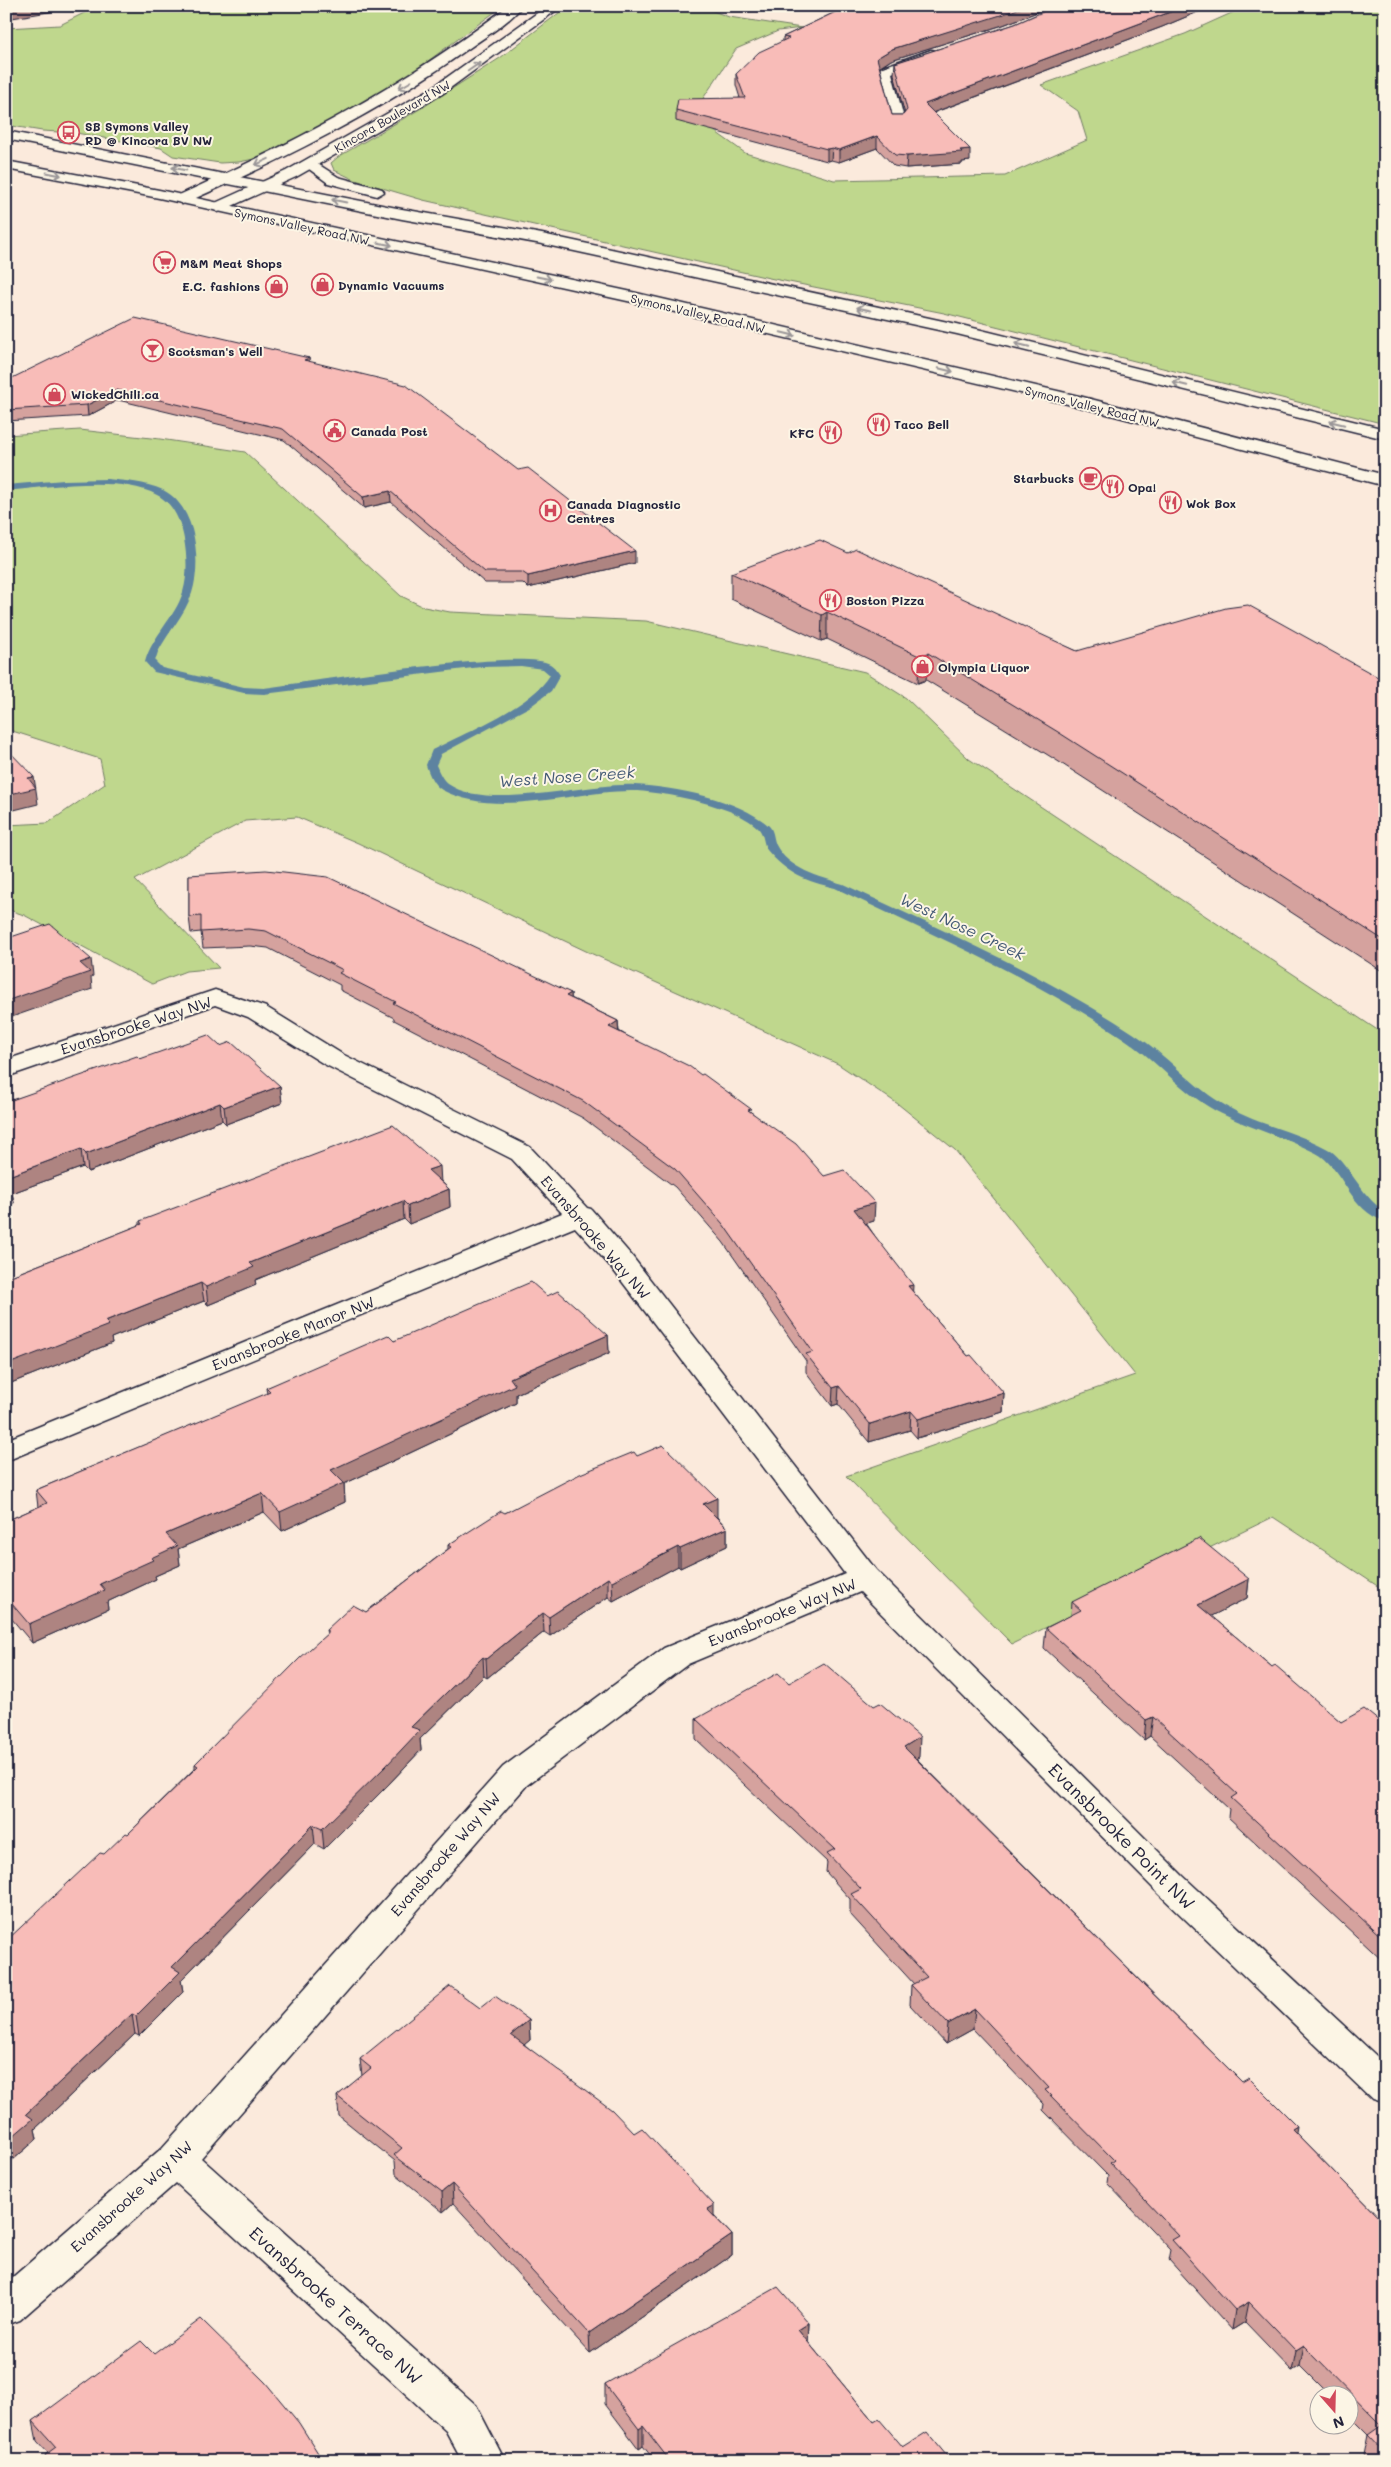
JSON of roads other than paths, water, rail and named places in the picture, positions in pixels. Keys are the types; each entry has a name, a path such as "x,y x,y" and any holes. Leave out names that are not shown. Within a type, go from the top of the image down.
{"street":[{"name":"Kincora Boulevard NW","path":"182,199 348,118 436,67 516,6"},
{"name":"Kincora Boulevard NW","path":"218,207 310,163 437,92 556,6"},
{"path":"898,122 885,71 897,64 944,50"},
{"path":"6,135 542,239 957,329 1385,434"},
{"path":"310,163 333,180 542,239"},
{"name":"Symons Valley Road NW","path":"6,165 182,199 632,298 1069,399 1385,482"},
{"name":"Evansbrooke Way NW","path":"6,1069 214,997 257,1012 333,1058 521,1153 581,1215 621,1261 865,1578 676,1656 515,1776 176,2159 6,2308"},
{"name":"Evansbrooke Manor NW","path":"6,1451 581,1215"},
{"name":"Evansbrooke Point NW","path":"865,1578 1171,1885 1385,2088"},
{"name":"Evansbrooke Terrace NW","path":"176,2159 461,2418 484,2461"}],"waterway":[{"name":"West Nose Creek","path":"6,488 64,483 107,482 146,487 161,493 170,500 178,510 188,533 191,571 190,582 183,604 153,652 150,662 158,670 244,690 264,691 481,664 521,663 546,666 555,675 547,689 527,704 436,752 431,765 436,778 445,787 468,795 504,800 632,788 658,790 728,806 753,818 766,829 771,847 789,866 809,878 839,886 1028,976 1129,1036 1168,1067 1192,1090 1225,1111 1323,1151 1368,1205 1385,1217"}],"place":[{"name":"SB Symons Valley RD @ Kincora BV NW","path":"69,133"},
{"name":"M&M Meat Shops","path":"164,263"},
{"name":"Dynamic Vacuums","path":"322,285"},
{"name":"E.C. fashions","path":"276,286"},
{"name":"Scotsman's Well","path":"152,351"},
{"name":"WickedChili.ca","path":"55,394"},
{"name":"Taco Bell","path":"878,424"},
{"name":"Canada Post","path":"335,431"},
{"name":"KFC","path":"830,433"},
{"name":"Starbucks","path":"1090,478"},
{"name":"Opa!","path":"1112,487"},
{"name":"Wok Box","path":"1170,503"},
{"name":"Canada Diagnostic Centres","path":"551,511"},
{"name":"Boston Pizza","path":"830,600"},
{"name":"Olympia Liquor","path":"922,667"}]}
